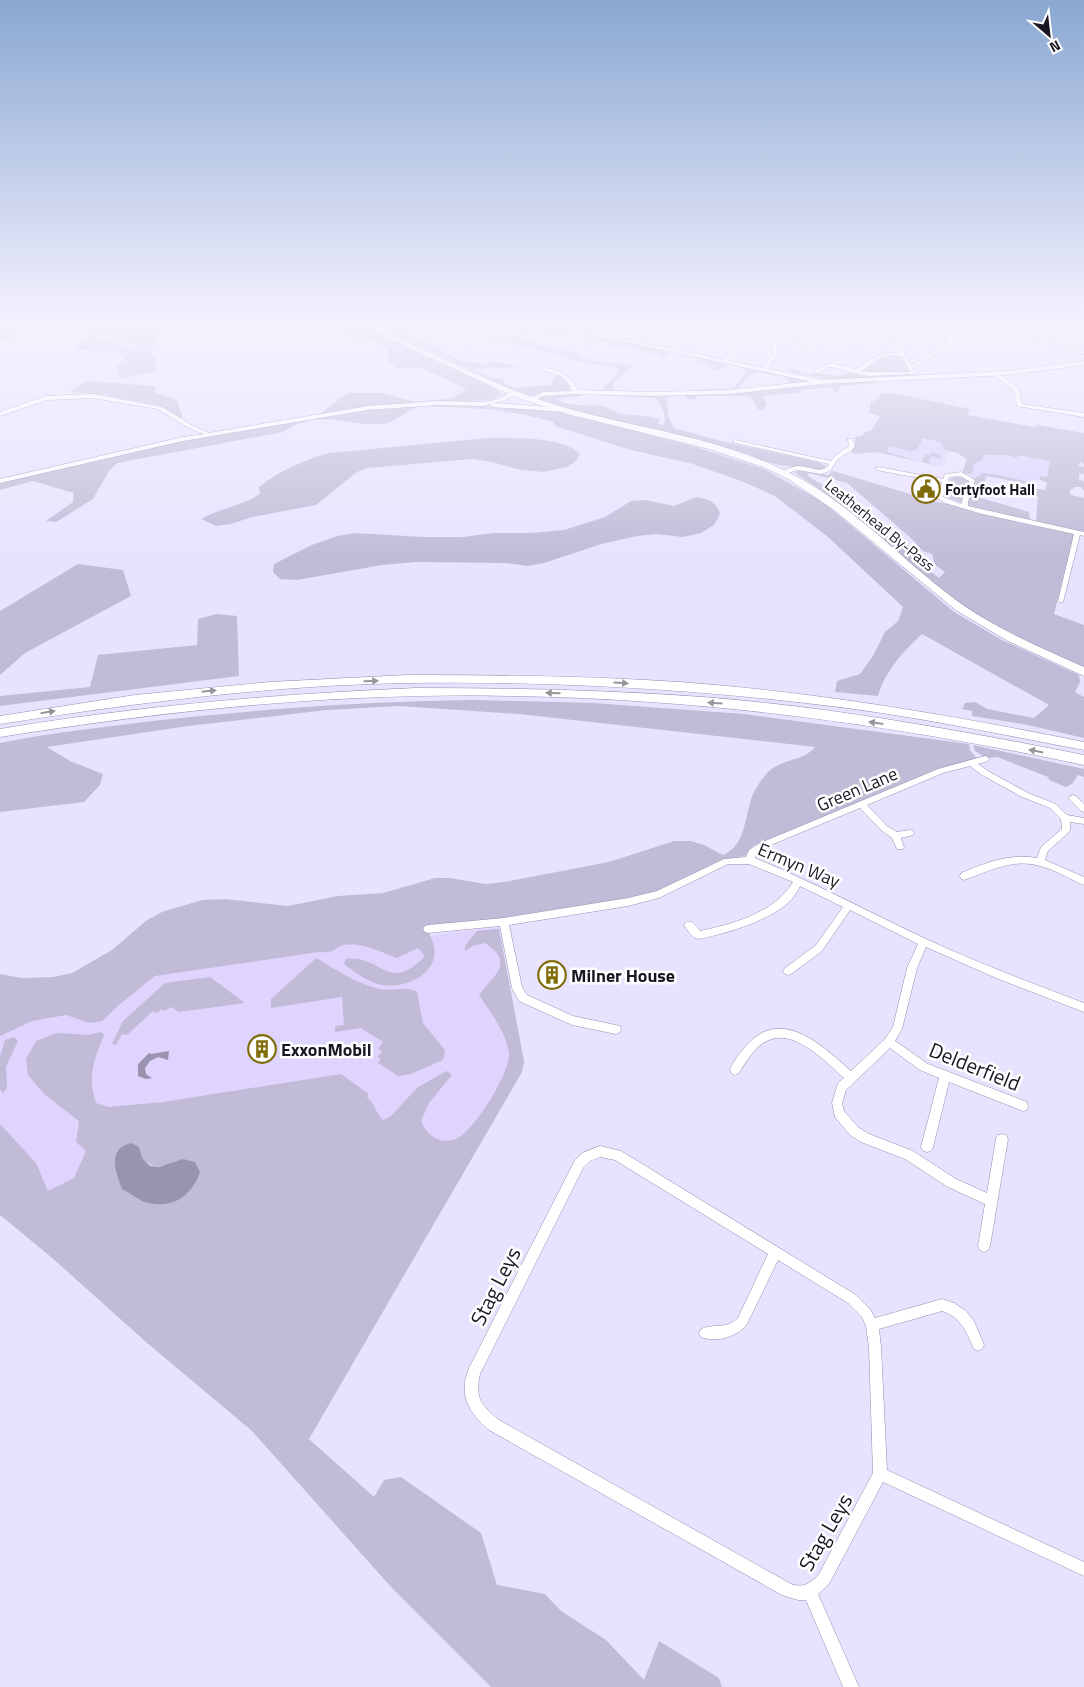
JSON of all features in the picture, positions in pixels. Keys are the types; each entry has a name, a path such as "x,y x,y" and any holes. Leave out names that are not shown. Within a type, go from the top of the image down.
{"highway":[{"name":"Leatherhead By-Pass","path":"531,400 719,449 783,473 832,503 936,591 969,614 1012,639 1084,672"},
{"path":"0,720 127,700 316,683 463,678 550,680 760,694 895,711 1084,746"},
{"path":"0,733 144,711 323,696 460,691 576,694 741,705 921,729 1084,760"}],"street":[{"path":"0,414 41,400"},
{"path":"114,400 160,408 208,435"},
{"path":"484,404 502,400"},
{"path":"1018,400 1019,405 1084,415"},
{"path":"0,481 153,445 368,408 438,403 484,404 564,410"},
{"path":"783,473 799,467 826,471 832,463 850,449 852,444 850,440"},
{"path":"735,442 832,463"},
{"path":"878,468 944,481"},
{"path":"965,507 964,503 972,480 956,474 948,476 944,481 941,500 965,507 1081,534 1061,601"},
{"name":"Green Lane","path":"750,860 752,852 756,848 941,771 985,759"},
{"path":"971,763 1025,795 1053,806 1065,818 1084,822"},
{"path":"1073,798 1084,810"},
{"path":"862,805 884,828 896,836 900,847"},
{"path":"1040,862 1044,849 1066,830 1065,818"},
{"path":"896,836 910,834"},
{"name":"Ermyn Way","path":"428,929 504,922 644,899 659,894 727,862 750,860 799,880 924,942 1025,986 1084,1008"},
{"path":"964,876 1005,862 1029,861 1040,862 1084,882"},
{"path":"689,925 698,935 728,929 773,908 788,896 799,880"},
{"path":"788,971 819,948 849,905"},
{"path":"504,922 517,988 523,998 572,1020 616,1029"},
{"path":"924,942 912,968 901,1017 889,1042 850,1077 842,1087 837,1103 839,1113 854,1131 874,1143 909,1155 952,1183 992,1201"},
{"path":"734,1070 742,1056 756,1041 776,1033 788,1034 805,1040 850,1077"},
{"name":"Delderfield","path":"889,1042 911,1059 945,1076 1023,1106"},
{"path":"927,1147 945,1076"},
{"path":"984,1246 1002,1139"},
{"name":"Stag Leys","path":"600,1151 617,1155 775,1252 852,1299 866,1314 872,1325 875,1346 880,1474 824,1579 810,1592 802,1594 787,1590 494,1426 480,1413 471,1399 470,1388 474,1373 580,1164 593,1153 600,1151"},
{"path":"705,1333 729,1332 736,1329 742,1322 775,1252"},
{"path":"872,1325 942,1305 952,1307 962,1314 968,1321 978,1345"},
{"path":"880,1474 1084,1569"},
{"path":"810,1592 851,1687"}],"shaded area":[{"path":"128,400 176,400 183,418 178,417 165,408"},
{"path":"339,400 407,400 415,402 437,400 491,400 418,403 418,405 458,405 551,410 696,447 764,469 823,502 954,612 1002,640 1079,675 1080,682 1075,692 1084,697 1084,738 1023,724 972,716 972,711 962,709 965,703 975,702 987,709 1034,718 1049,705 922,634 895,662 885,678 878,696 835,692 837,681 860,674 873,656 885,632 898,621 903,607 828,537 775,496 744,482 693,464 631,450 555,426 553,422 539,418 486,409 423,406 417,407 383,424 321,419 309,421 283,432 117,463 109,471 93,499 56,522 46,521 73,502 74,493 33,481 0,490 0,482 162,445 322,417 321,413"},
{"path":"539,400 557,400 573,405 603,406 621,414 660,419 657,423 663,425 665,422 664,412 657,400 667,400 666,403 669,411 666,412 674,428 721,441 817,462 826,466 823,470 779,465 550,405"},
{"path":"752,400 764,400 767,404 764,410 759,410"},
{"path":"877,400 925,400 970,409 967,415 1084,433 1084,464 1080,462 1078,465 1084,467 1084,474 1079,473 1079,480 1084,481 1084,491 1081,487 1074,487 1074,489 1069,490 1071,495 1084,498 1084,533 1075,531 1054,614 1084,625 1084,668 992,624 957,602 834,500 795,473 806,470 828,475 833,471 937,502 1036,522 1038,497 1034,495 1032,488 1045,490 1047,483 1039,479 1040,476 1047,477 1050,461 1018,455 1017,458 984,454 982,460 974,464 972,474 962,473 967,460 958,453 944,450 941,442 923,438 917,450 911,451 889,446 887,452 922,462 925,454 930,455 932,452 940,455 941,459 931,456 929,463 939,466 876,452 855,454 851,452 855,445 855,437 862,436 865,432 871,431 880,416 869,413 871,402","holes":["809,473 847,483 911,538 923,551 932,554 935,565 945,572 939,578 845,498 808,476"]},
{"path":"876,425 941,439 944,450 949,451 945,458 944,467 876,452"},
{"path":"487,438 523,438 550,441 572,448 580,454 576,461 567,467 544,472 521,470 472,459 368,468 357,472 316,505 216,526 201,519 260,494 259,487 293,466 330,453"},
{"path":"981,454 1018,455 1051,461 1047,477 1040,476 1039,479 1033,480 1031,484 990,476 973,479 962,473 967,460"},
{"path":"982,473 1028,482 1028,484 987,476 981,490 981,498 1029,512 1030,520 969,507 966,504 946,497 950,478 974,479"},
{"path":"696,497 711,501 720,514 714,525 701,533 683,537 656,534 637,536 601,544 544,563 528,566 506,563 416,562 382,565 297,580 280,579 273,572 274,564 312,545 337,536 355,533 463,537 493,533 532,533 564,530 605,517 631,501 645,500 674,506"},
{"path":"78,564 123,570 131,596 25,653 0,675 0,611"},
{"path":"216,614 237,616 239,676 0,706 0,696 90,687 98,655 197,645 198,619"},
{"path":"474,700 593,703 744,714 969,744 970,750 977,759 767,840 753,846 745,856 723,860 646,896 497,921 434,926 429,934 434,947 434,958 430,967 412,981 389,986 378,984 356,973 344,964 346,959 358,959 393,973 402,972 412,967 425,956 418,948 397,958 365,946 351,944 341,946 329,952 155,976 102,1021 90,1023 66,1015 32,1021 0,1036 0,974 22,978 53,977 72,973 112,950 147,920 162,912 202,900 226,899 288,906 338,896 383,893 435,878 450,878 485,884 504,882 609,862 674,841 691,841 704,845 723,855 737,844 741,837 753,794 768,772 779,765 805,755 815,747 519,714 399,706 327,710 188,726 47,747 70,761 103,774 100,785 84,802 0,812 0,743 80,730 239,712 356,704"},
{"path":"973,745 1084,769 1084,777 1078,775 1072,784 1066,787 1049,780 1048,777 997,757 987,758 975,751"},
{"path":"499,927 524,1061 522,1072 309,1439 0,1163 0,1014 183,965"},
{"path":"499,929 524,1061 522,1072 309,1439 374,1497 384,1480 401,1477 481,1533 497,1585 545,1594 561,1611 606,1640 644,1680 659,1641 719,1678 722,1687 491,1687 391,1587 252,1431 0,1215 0,1124 36,1163 48,1191 74,1178 86,1151 76,1142 79,1121 44,1094 28,1075 26,1059 36,1041 57,1033 89,1035 101,1032 104,1035 93,1068 92,1084 96,1103 109,1107 163,1102 341,1074 369,1094 367,1097 383,1120 390,1117 418,1087 447,1071 452,1075 429,1103 421,1121 428,1132 437,1139 449,1141 461,1136 468,1130 491,1098 504,1073 509,1054 502,1031 479,995 499,969 499,957 485,943 473,946 465,951 465,946 477,931","holes":["142,1158 152,1165 161,1166 183,1159 139,1200 132,1194"]},
{"path":"316,958 346,976 379,989 408,989 417,992 423,1023 445,1050 443,1060 411,1074 398,1076 378,1063 381,1059 377,1057 382,1052 378,1049 383,1042 361,1028 335,1032 335,1026 344,1025 342,997 271,1008 271,999"},
{"path":"210,977 245,1003 179,1012 171,1007 165,1011 161,1009 157,1013 153,1011 127,1035 122,1034 116,1045 112,1044 123,1021 165,983"},
{"path":"14,1037 18,1041 6,1067 7,1088 3,1093 0,1089 0,1057 5,1040"},
{"path":"169,1051 168,1060 158,1057 150,1061 145,1068 146,1074 152,1078 146,1079 138,1076 138,1064 149,1053"},
{"path":"131,1143 139,1147 142,1158 150,1166 159,1167 183,1159 195,1162 200,1172 191,1189 178,1200 170,1203 152,1204 142,1201 122,1189 116,1168 116,1156 123,1146"}],"place":[{"name":"Fortyfoot Hall","path":"926,489"},
{"name":"Milner House","path":"552,975"},
{"name":"ExxonMobil","path":"262,1049"}]}
